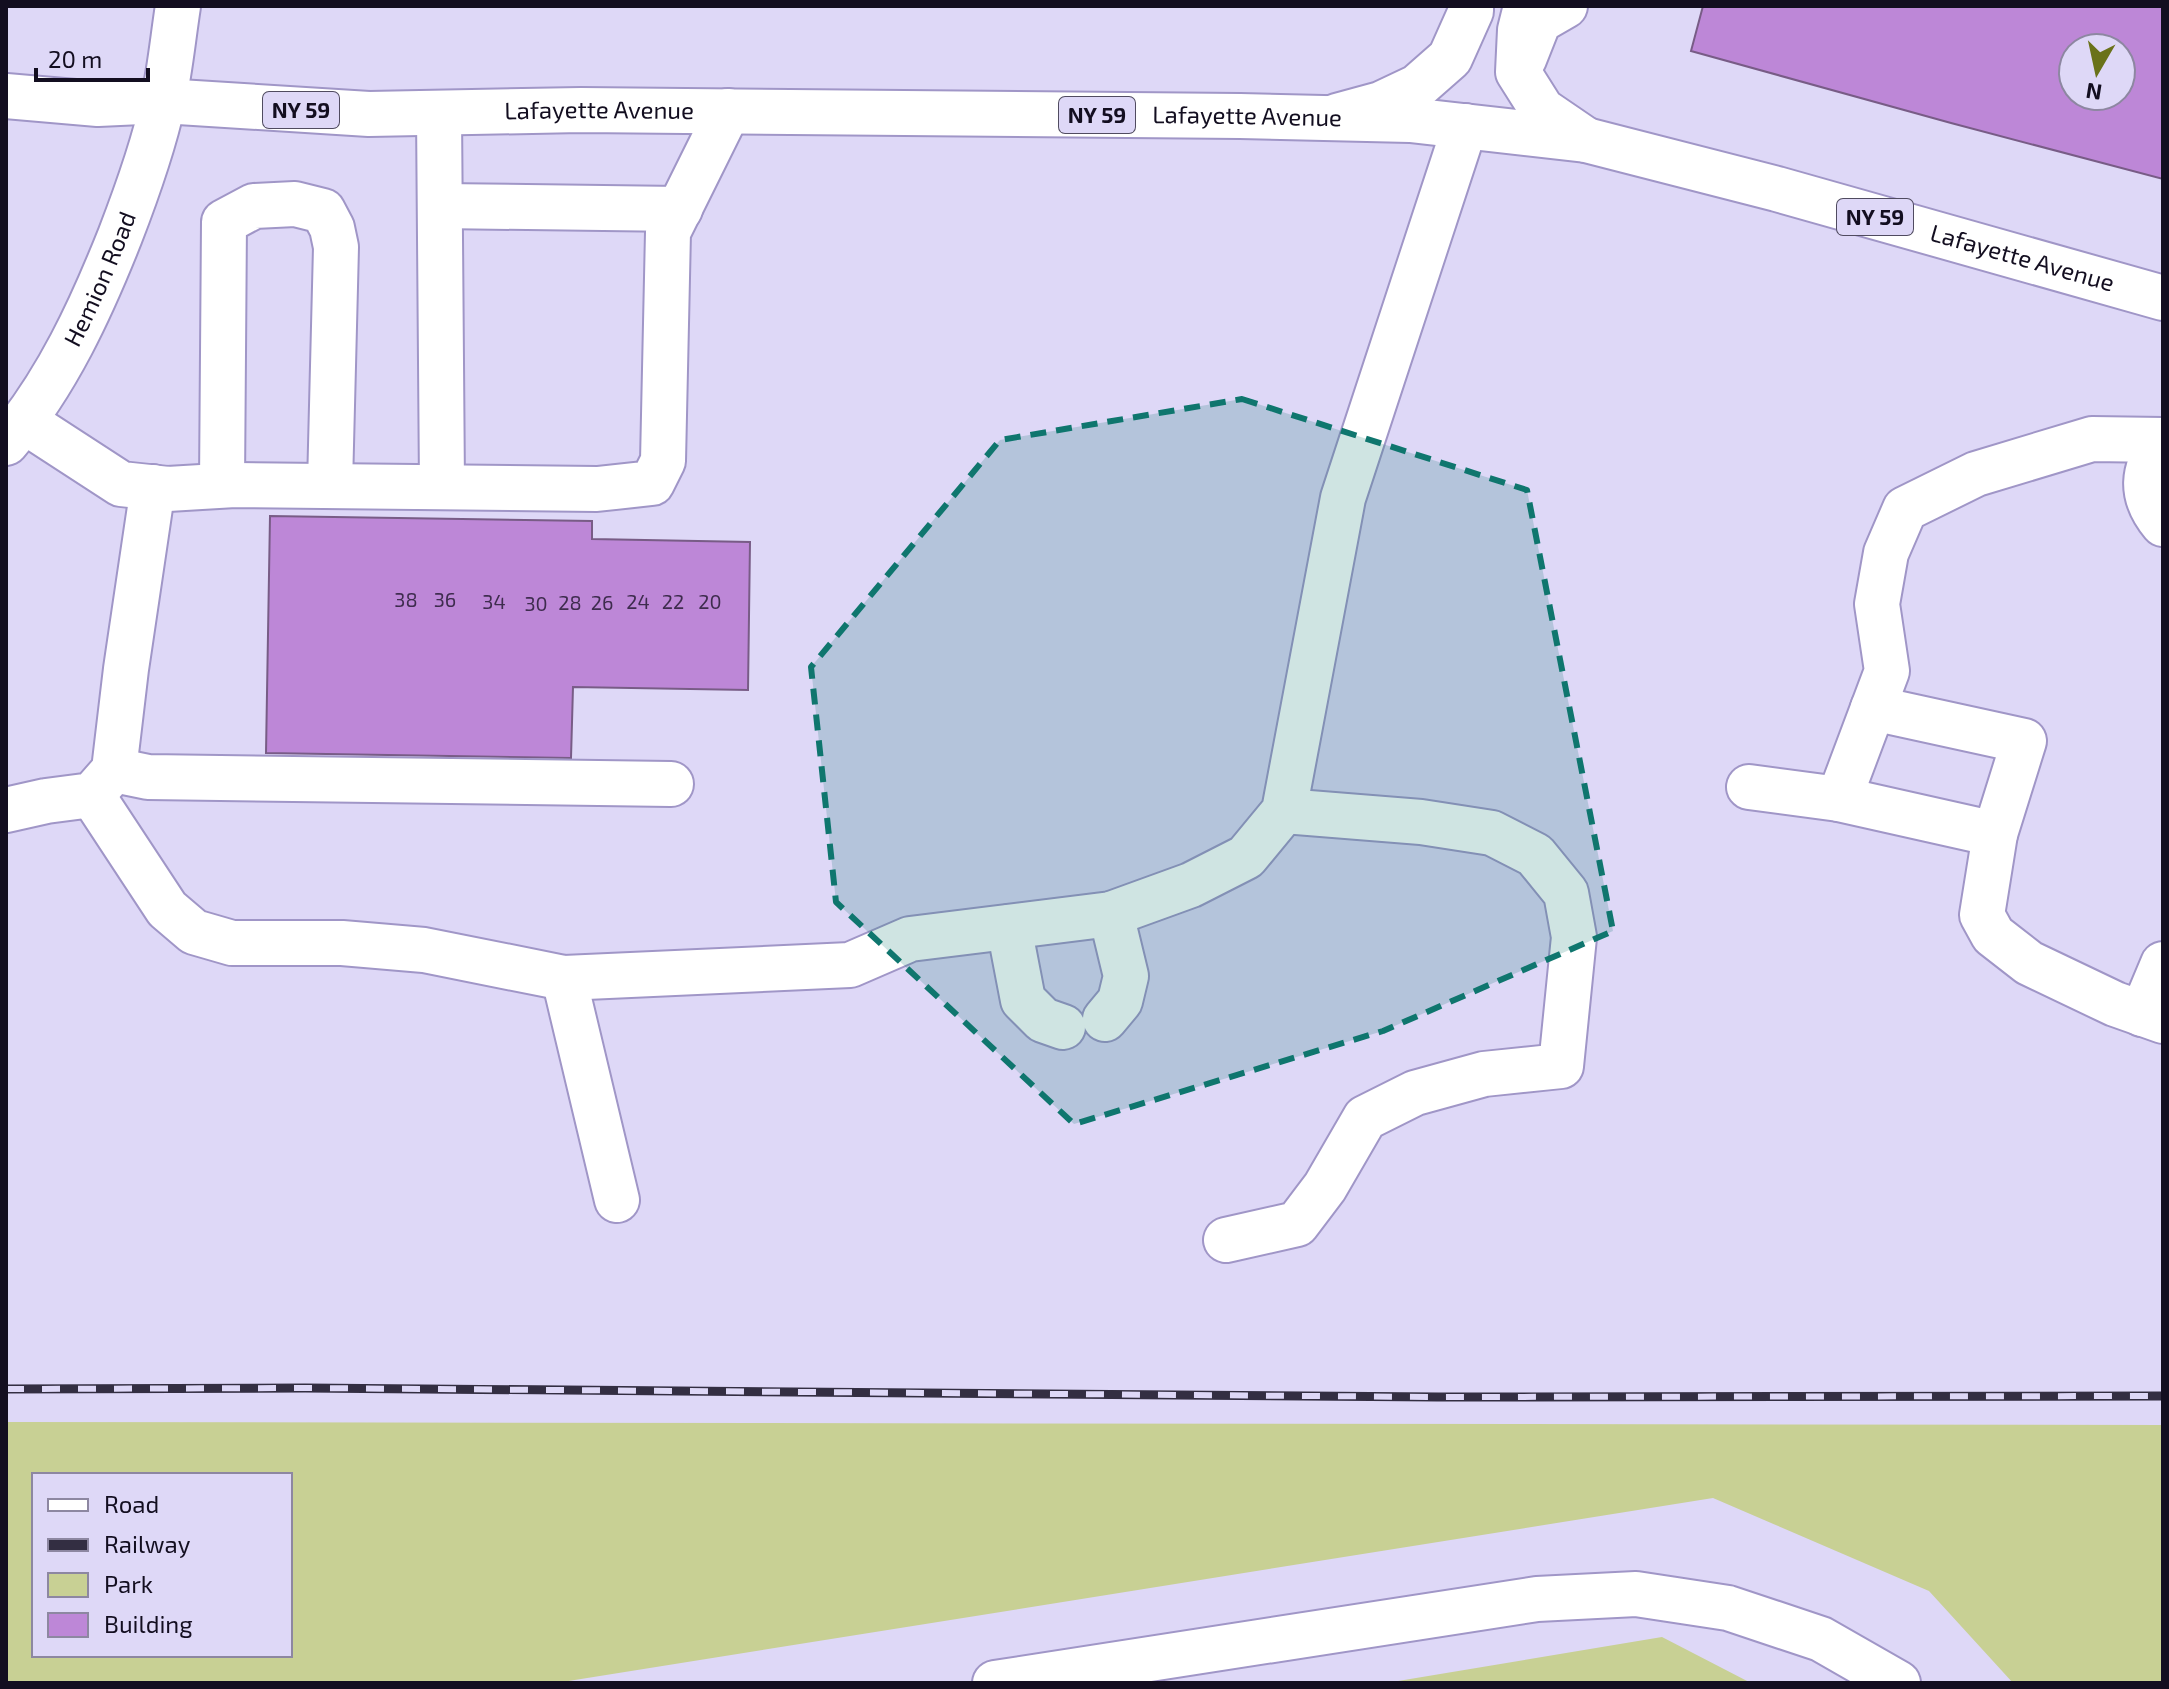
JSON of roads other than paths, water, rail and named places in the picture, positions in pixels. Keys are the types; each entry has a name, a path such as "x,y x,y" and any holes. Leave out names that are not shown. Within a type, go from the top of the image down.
{"main road":[{"name":"Hemion Road","path":"15,432 68,351 105,271 144,174 163,101 178,6"},
{"path":"1327,118 1381,104 1417,87 1450,58 1471,6"},
{"path":"1526,6 1520,30 1518,72 1542,110 1586,140"},
{"path":"1518,72 1539,21 1565,6"},
{"name":"NY 59","path":"6,96 98,104 163,101"},
{"name":"Lafayette Avenue","path":"163,101 369,114 581,110 1410,120 1586,140 1777,189 2163,298"},
{"path":"15,432 121,484 168,489 222,485 597,489 652,483 663,461 668,232 728,111"},
{"path":"439,113 442,486"},
{"path":"153,487 126,669 103,783 167,909 194,932 232,943 342,943 424,950 564,978 850,965 910,939 1111,914 1191,885 1246,857 1284,811 1343,498 1465,126"},
{"path":"222,485 224,222 254,206 295,204 323,211 332,228 336,247 330,485"},
{"path":"440,206 680,209"},
{"path":"1839,799 1887,671 1877,604 1886,553 1905,509 1976,474 2092,439 2163,440"},
{"path":"2163,440 2151,457 2147,475 2147,496 2163,524"},
{"path":"1873,708 2024,741 1995,834 1982,915 1993,935 2029,963 2115,1004 2153,1017 2163,964"},
{"path":"6,810 103,783 148,777 671,784"},
{"path":"1749,787 1839,799 1995,834"},
{"path":"1226,1240 1297,1224 1325,1187 1365,1118 1415,1093 1484,1074 1561,1066 1574,937 1566,893 1535,855 1492,833 1421,822 1284,811"},
{"path":"1105,1019 1120,1001 1126,976 1111,914"},
{"path":"1009,927 1023,1000 1043,1020 1063,1027"},
{"path":"564,978 617,1200"},
{"path":"995,1683 1537,1599 1636,1594 1728,1608 1821,1639 1898,1683"}],"railway":[{"path":"6,1389 305,1388 1438,1397 2163,1396"}]}
